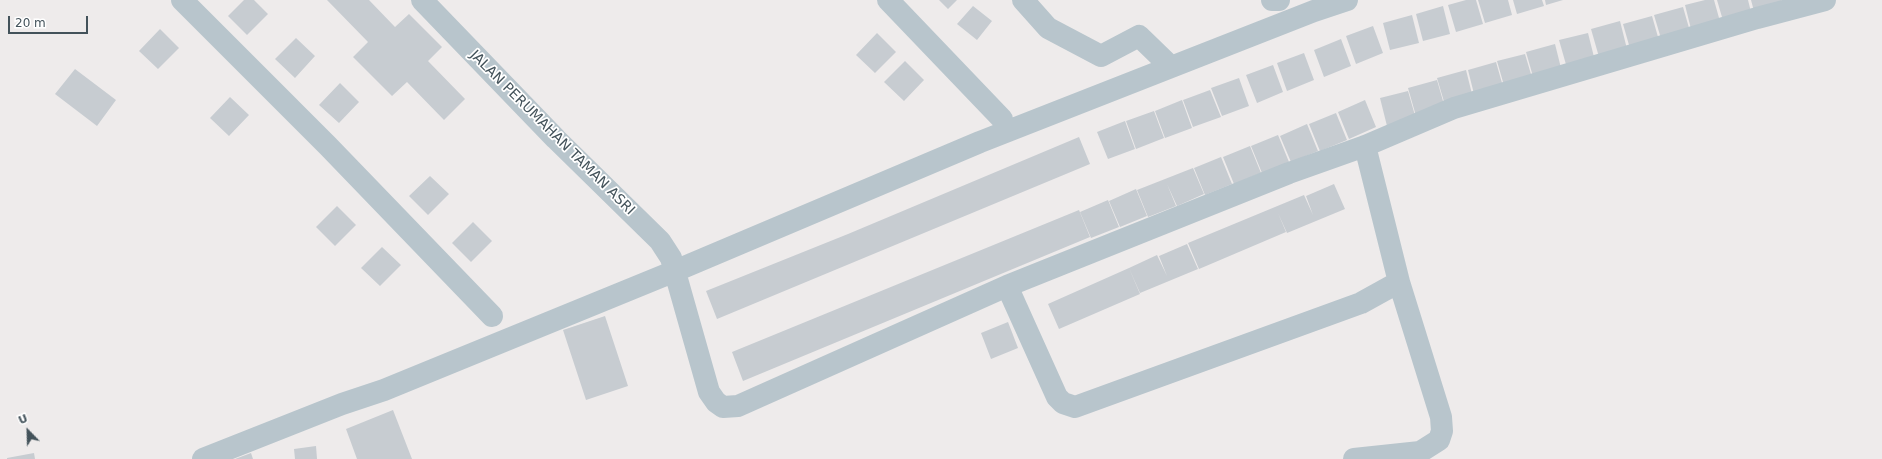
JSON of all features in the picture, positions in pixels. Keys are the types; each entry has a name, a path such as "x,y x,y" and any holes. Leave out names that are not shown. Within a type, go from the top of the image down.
{"street":[{"path":"182,0 328,146 492,316"},
{"name":"JALAN PERUMAHAN TAMAN ASRI","path":"422,0 556,139 660,241 671,258 709,392 716,402 723,406 738,406 1007,286 1289,172 1364,146 1454,108 1749,20 1825,0"},
{"path":"888,0 1002,119"},
{"path":"1023,0 1048,28 1101,56 1139,36 1171,67"},
{"path":"1272,0 1279,0"},
{"path":"203,459 342,404 384,390 675,271 980,142 1314,11 1347,0"},
{"path":"1354,459 1420,452 1439,440 1442,431 1441,417 1399,282 1364,146"},
{"path":"1007,286 1057,397 1062,403 1075,407 1361,303 1399,282"}],"building":[{"path":"244,0 254,0 268,14 247,35 228,16"},
{"path":"327,0 369,0 395,27 409,14 442,47 428,61 465,99 444,120 407,82 392,96 353,57 368,42"},
{"path":"939,0 957,0 948,9"},
{"path":"1466,0 1476,0 1483,24 1456,32 1448,5"},
{"path":"1478,0 1508,0 1512,15 1485,23"},
{"path":"1513,0 1542,0 1544,6 1517,14"},
{"path":"1545,0 1563,0 1546,5"},
{"path":"1705,0 1714,0 1721,25 1692,33 1685,5"},
{"path":"1717,0 1748,0 1752,16 1724,24"},
{"path":"1751,0 1781,0 1783,7 1755,15"},
{"path":"973,6 992,21 977,40 957,24"},
{"path":"1443,6 1450,34 1423,41 1416,14"},
{"path":"1683,7 1691,35 1662,42 1654,15"},
{"path":"1412,15 1419,43 1390,50 1383,23"},
{"path":"1652,16 1660,44 1631,52 1623,24"},
{"path":"1620,21 1627,49 1599,57 1591,29"},
{"path":"1373,26 1383,53 1356,64 1346,36"},
{"path":"160,29 179,48 158,69 139,51"},
{"path":"877,33 896,52 875,73 856,55"},
{"path":"1588,33 1595,61 1567,68 1559,40"},
{"path":"296,38 315,56 295,78 275,59"},
{"path":"1341,39 1351,66 1324,77 1314,50"},
{"path":"1555,44 1562,72 1534,80 1526,52"},
{"path":"1304,53 1314,80 1287,91 1277,63"},
{"path":"1525,54 1533,81 1505,89 1497,61"},
{"path":"905,61 924,80 904,101 884,82"},
{"path":"1496,62 1504,90 1475,98 1468,70"},
{"path":"1273,65 1283,92 1257,103 1246,75"},
{"path":"75,69 116,100 97,126 55,94"},
{"path":"1466,70 1473,98 1445,105 1437,78"},
{"path":"1239,78 1249,106 1222,116 1211,88"},
{"path":"1437,80 1445,108 1416,116 1408,88"},
{"path":"340,83 359,102 339,123 319,105"},
{"path":"1210,90 1221,117 1193,127 1183,100"},
{"path":"1408,91 1416,119 1387,126 1380,98"},
{"path":"230,97 249,115 229,136 210,118"},
{"path":"1182,100 1192,128 1165,138 1155,111"},
{"path":"1365,100 1376,127 1349,139 1338,112"},
{"path":"1154,111 1164,138 1136,149 1126,121"},
{"path":"1336,113 1347,140 1320,151 1309,124"},
{"path":"1125,121 1135,149 1108,159 1097,132"},
{"path":"1307,124 1318,151 1291,162 1280,136"},
{"path":"1278,135 1289,162 1262,173 1251,146"},
{"path":"1079,137 1090,164 717,319 706,291 848,234"},
{"path":"1250,146 1261,173 1234,184 1223,157"},
{"path":"1221,157 1232,184 1205,195 1194,168"},
{"path":"1193,168 1204,194 1177,206 1167,184 1176,206 1148,217 1137,190"},
{"path":"430,176 449,194 428,215 409,196"},
{"path":"1334,184 1345,209 1287,233 1278,213 1286,232 1199,269 1188,243 1304,195 1313,215 1306,196"},
{"path":"1136,189 1147,216 1120,227 1109,201"},
{"path":"1108,200 1119,227 1091,238 1080,212"},
{"path":"337,206 356,225 335,246 316,227"},
{"path":"1079,210 1090,237 743,381 732,352"},
{"path":"473,222 492,241 471,262 452,243"},
{"path":"1187,244 1198,269 1140,293 1129,268 1157,255 1167,276 1159,256"},
{"path":"382,247 401,265 380,286 361,268"},
{"path":"1129,268 1140,294 1059,329 1048,304"},
{"path":"605,316 628,386 586,400 563,330"},
{"path":"1008,322 1018,348 991,359 981,333"},
{"path":"393,410 412,459 357,459 346,429"},
{"path":"316,446 317,459 295,459 294,449"},
{"path":"34,453 35,459 7,459 7,458"},
{"path":"251,453 253,459 235,459"}]}
